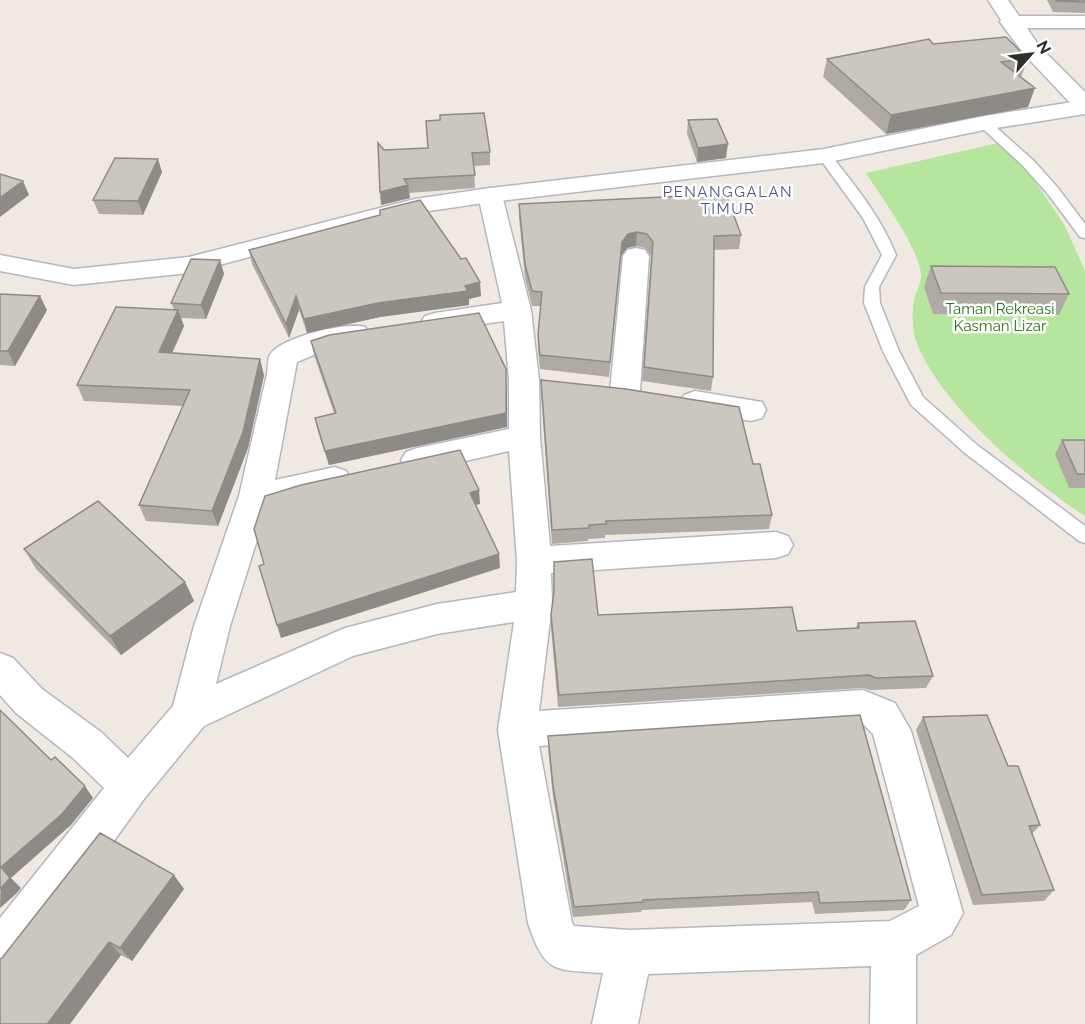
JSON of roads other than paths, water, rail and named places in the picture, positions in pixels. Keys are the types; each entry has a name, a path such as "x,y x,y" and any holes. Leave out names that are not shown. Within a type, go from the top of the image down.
{"street":[{"path":"998,0 1010,22 1050,72 1085,106"},
{"path":"1010,22 1085,22"},
{"path":"0,263 74,277 189,265 415,206 490,195 824,156 984,123 1085,106"},
{"path":"490,195 535,381 524,437 534,561 534,604 517,730 550,923 555,937 563,948 630,952 894,942 936,920 941,913 892,731 880,712 863,707 517,730"},
{"path":"636,256 637,393 751,410"},
{"path":"190,714 212,626 255,496 282,374 283,358 301,347 328,338 517,310"},
{"path":"255,496 524,437"},
{"path":"534,561 776,545"},
{"path":"0,953 81,853 130,786 190,714 345,643 437,619 534,604"},
{"path":"0,669 29,701 87,744 130,786"},
{"path":"892,1024 894,942"},
{"path":"615,1024 630,952"}],"lane":[{"path":"984,123 1028,163 1053,191 1085,234"},
{"path":"824,156 841,176 884,239 889,255 872,287 872,303 891,351 917,400 971,448 1085,536"}],"district":[{"name":"PENANGGALAN TIMUR","path":"728,200"}],"park label":[{"name":"Taman Rekreasi Kasman Lizar","path":"1000,318"}]}
